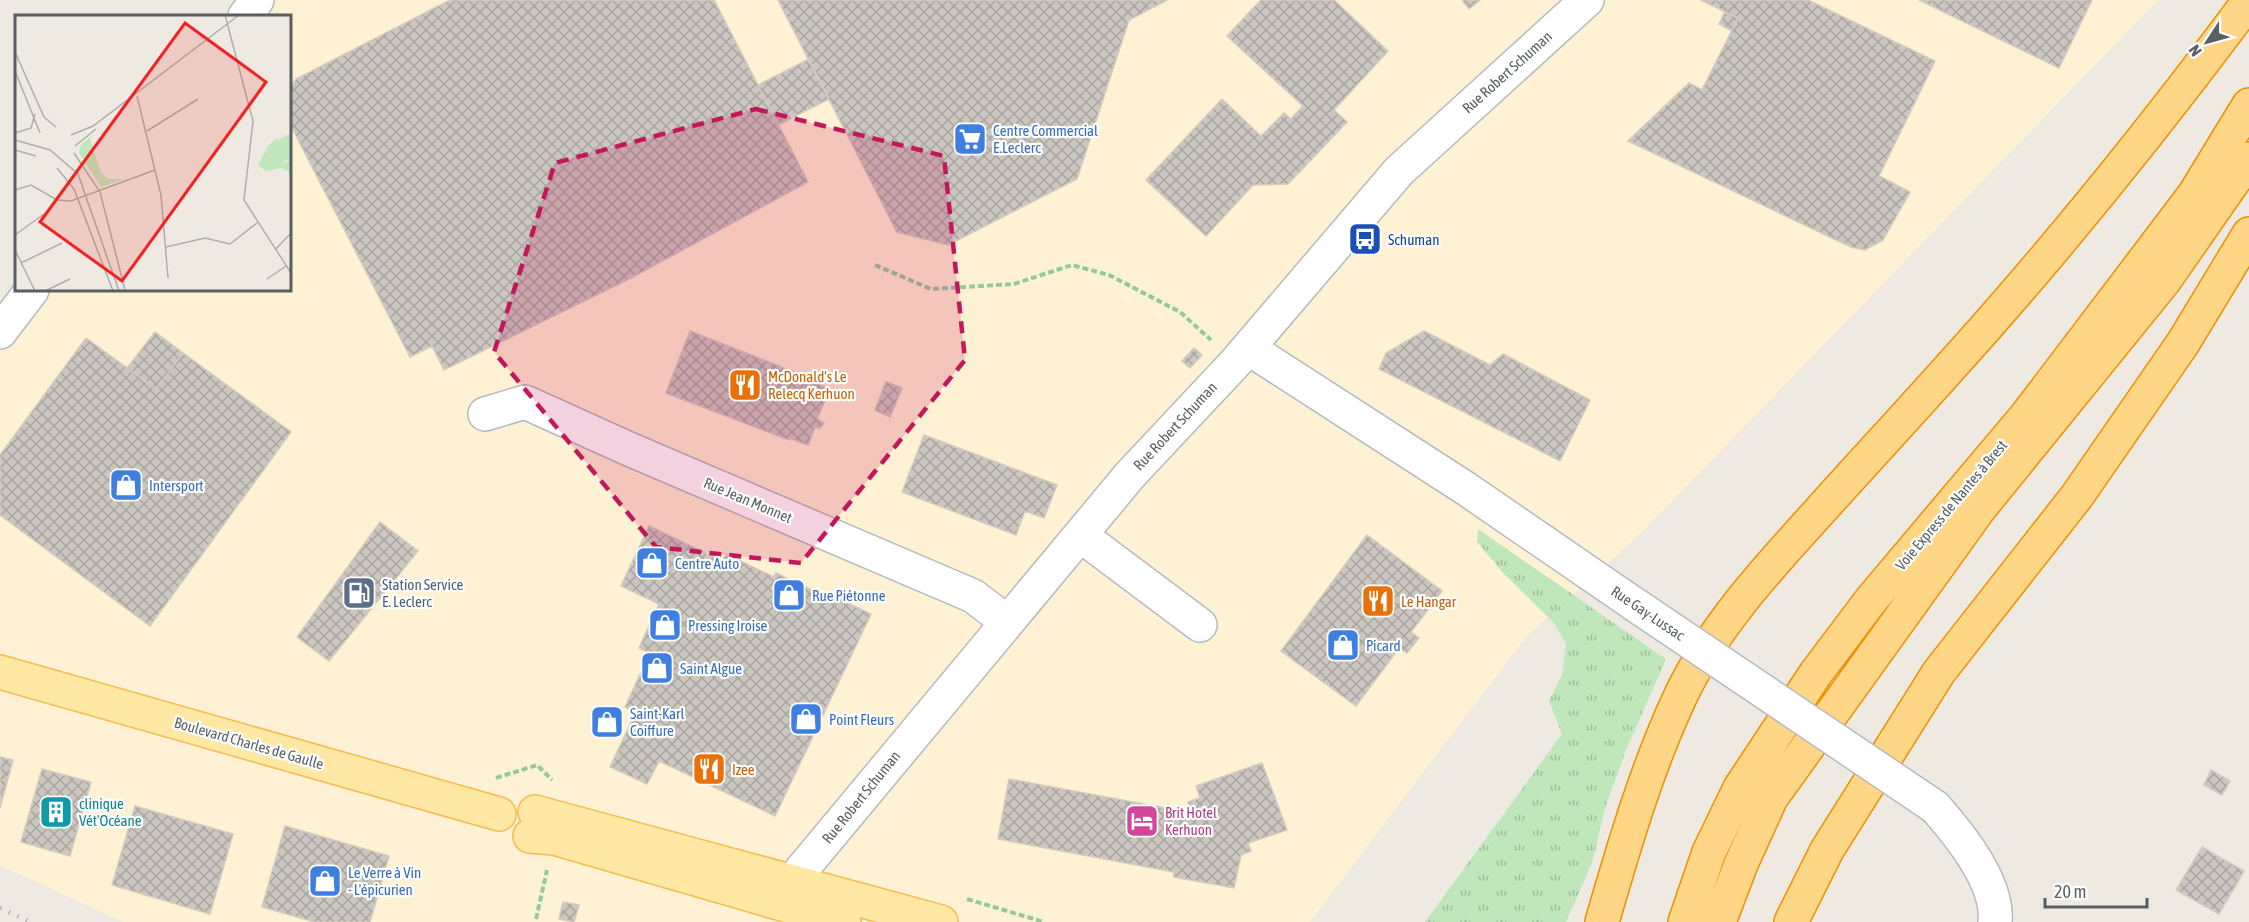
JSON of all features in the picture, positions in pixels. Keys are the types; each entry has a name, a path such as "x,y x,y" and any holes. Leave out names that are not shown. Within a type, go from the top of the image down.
{"highway":[{"path":"1602,922 1654,761 1682,694 1713,641 1760,577 2029,280 2187,85 2249,1"},
{"name":"Voie Express de Nantes à Brest","path":"1685,922 1709,852 1740,788 1816,673 1871,600 2035,405 2194,195 2249,105"},
{"name":"Voie Express de Nantes à Brest","path":"1719,922 1741,864 1771,798 1979,509 2164,281 2249,159"},
{"path":"1791,922 1827,850 1939,672 2077,496 2182,343 2249,234"}],"main road":[{"name":"Boulevard Charles de Gaulle","path":"0,672 499,814 499,828 507,838 519,841 540,829 844,922"},
{"path":"540,829 793,880 940,922"}],"street":[{"path":"246,15 257,0"},
{"name":"Rue Robert Schuman","path":"793,880 1006,621 1130,475 1242,355 1399,171 1587,0"},
{"path":"0,332 31,291"},
{"name":"Rue Gay-Lussac","path":"1242,355 1465,488 1935,807 1962,837 1982,872 1996,914 1995,922"},
{"name":"Rue Jean Monnet","path":"485,414 525,402 639,454 972,596 1006,621"},
{"path":"1080,535 1200,625"}],"path":[{"path":"875,266 931,289 1014,284 1072,265 1109,275 1180,312 1242,355"},
{"path":"536,919 540,829"}],"highlighted area":[{"path":"756,109 944,156 965,360 801,563 656,547 494,352 555,163"}],"shaded area":[{"path":"244,0 2158,0 1640,534 1525,638 1310,922 123,922 0,865 0,311 15,290 291,291 291,15 230,15"}],"green space":[{"path":"1478,529 1666,659 1626,750 1605,808 1592,863 1566,922 1425,922 1562,734 1549,701 1562,675 1566,644 1554,623 1504,574 1477,542"}],"building":[{"path":"450,0 714,0 808,182 631,278 444,370 432,346 410,357 291,126 291,86 296,79"},
{"name":"Centre Commercial E.Leclerc","path":"778,0 1167,0 1129,20 1077,179 948,245 897,232"},
{"path":"1261,0 1334,0 1388,51 1334,110 1347,122 1288,184 1253,185 1206,236 1146,180 1222,99 1261,136 1284,113 1291,119 1303,106 1227,36"},
{"path":"1462,0 1480,0 1469,9"},
{"path":"1701,0 1808,0 1935,61 1879,176 1910,192 1883,240 1865,250 1851,247 1628,141 1689,83 1702,90 1738,18"},
{"path":"1919,0 2092,0 2059,68"},
{"path":"1725,12 1738,18 1732,31 1719,24"},
{"path":"809,59 829,99 778,125 758,85"},
{"name":"McDonald's Le Relecq Kerhuon","path":"690,331 812,379 811,381 830,389 817,419 824,423 820,428 815,427 808,445 789,438 789,440 666,393"},
{"path":"1424,331 1490,365 1503,354 1590,400 1560,461 1379,369 1386,353"},
{"path":"155,332 183,353 156,389 127,368"},
{"name":"Intersport","path":"86,338 156,389 183,353 291,432 150,626 0,515 0,455"},
{"path":"1194,348 1202,355 1190,368 1182,361"},
{"path":"886,382 902,388 890,417 875,410"},
{"path":"924,435 1057,485 1044,518 1025,511 1016,535 902,492"},
{"path":"380,522 418,551 329,661 297,637"},
{"path":"649,526 722,561 726,554 774,577 776,573 823,595 825,592 871,614 775,816 659,761 647,784 610,767 636,712 625,707 650,653 639,648 659,604 621,586"},
{"path":"1367,535 1442,591 1411,632 1419,638 1407,653 1399,648 1356,706 1281,651"},
{"path":"0,757 13,760 0,808"},
{"name":"Brit Hotel Kerhuon","path":"1262,763 1287,830 1248,843 1251,851 1241,855 1234,888 1174,877 1174,872 998,839 1009,779 1187,812 1190,811 1188,802 1200,798 1196,786"},
{"name":"clinique Vét'Océane","path":"42,769 91,782 70,856 21,842"},
{"path":"2211,770 2230,781 2222,795 2204,785"},
{"path":"135,806 233,834 210,914 112,885"},
{"name":"Le Verre à Vin - L'épicurien","path":"285,826 389,856 370,922 315,922 262,907"},
{"path":"2202,847 2244,871 2219,914 2176,890"},
{"path":"563,902 579,905 574,922 559,919"}],"railway":[{"path":"0,908 30,922"}],"place":[{"name":"Centre Commercial E.Leclerc","path":"970,139"},
{"name":"Schuman","path":"1365,239"},
{"name":"McDonald's Le Relecq Kerhuon","path":"745,385"},
{"name":"Intersport","path":"126,485"},
{"name":"Centre Auto","path":"652,563"},
{"name":"Station Service E. Leclerc","path":"359,593"},
{"name":"Rue Piétonne","path":"789,595"},
{"name":"Le Hangar","path":"1378,601"},
{"name":"Pressing Iroise","path":"665,625"},
{"name":"Picard","path":"1343,645"},
{"name":"Saint Algue","path":"657,668"},
{"name":"Point Fleurs","path":"806,719"},
{"name":"Saint-Karl Coiffure","path":"607,722"},
{"name":"Izee","path":"709,769"},
{"name":"clinique Vét'Océane","path":"56,812"},
{"name":"Brit Hotel Kerhuon","path":"1142,821"},
{"name":"Le Verre à Vin - L'épicurien","path":"325,881"}]}
